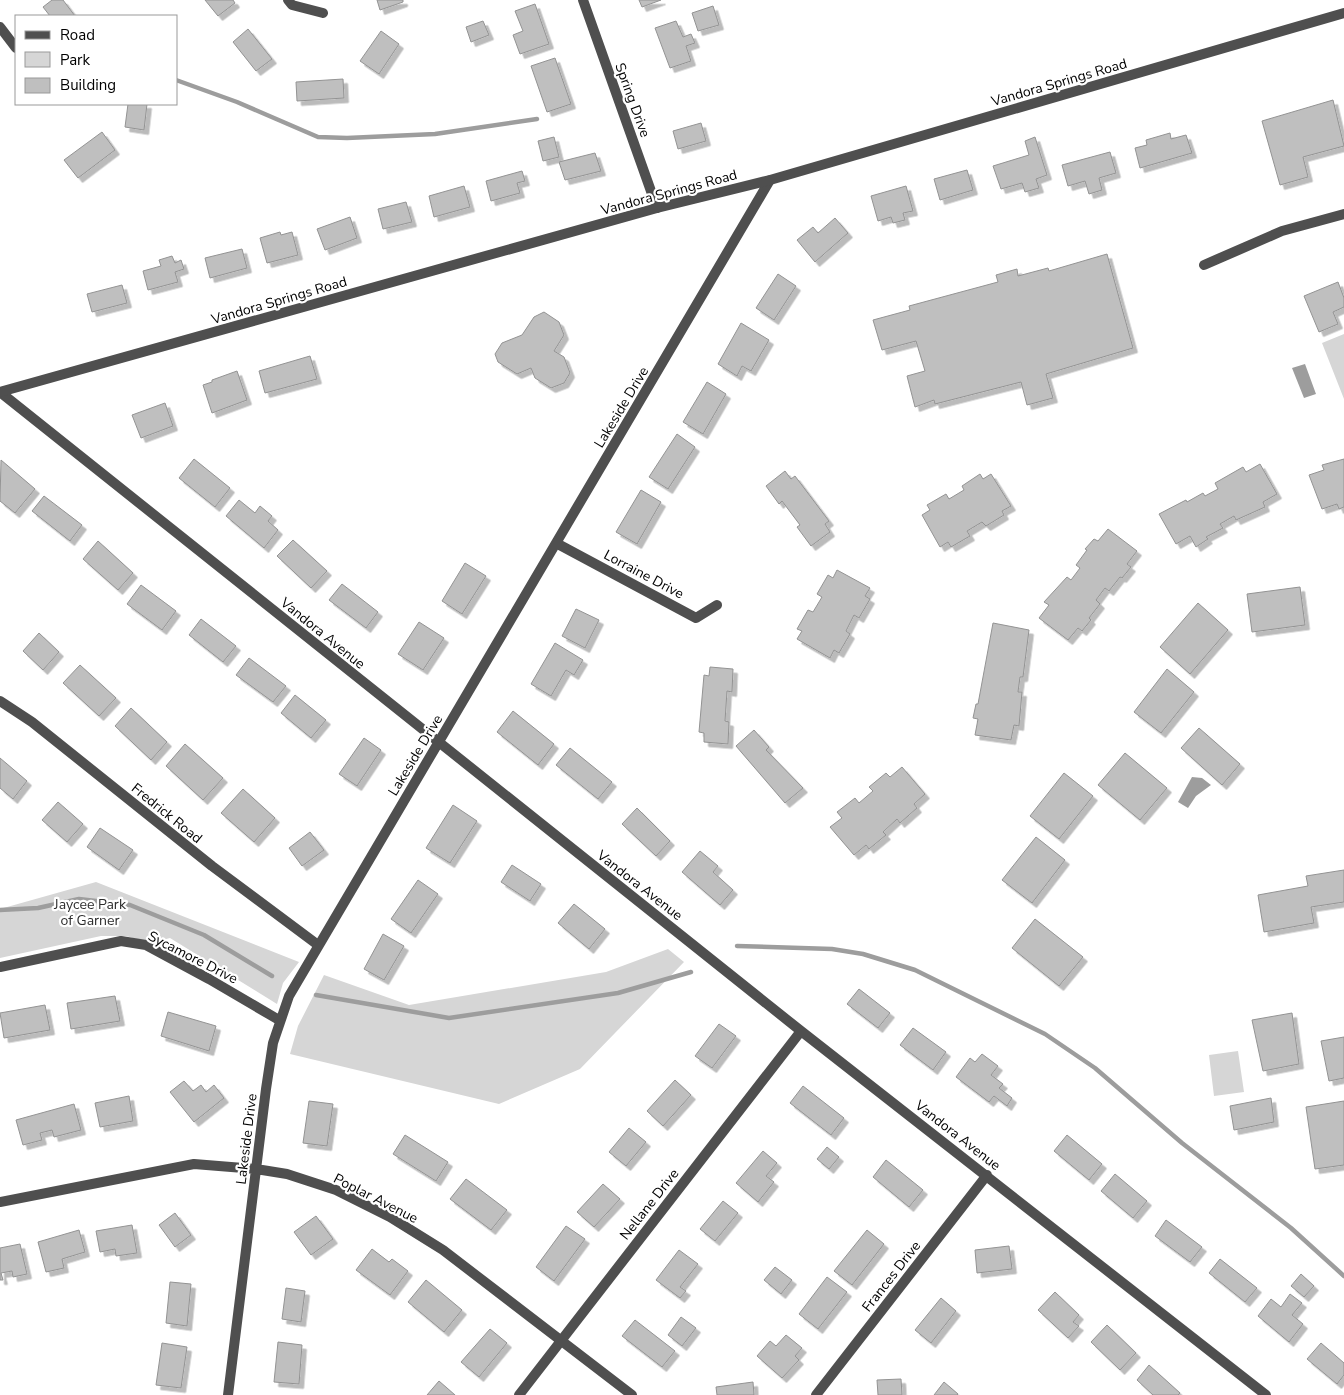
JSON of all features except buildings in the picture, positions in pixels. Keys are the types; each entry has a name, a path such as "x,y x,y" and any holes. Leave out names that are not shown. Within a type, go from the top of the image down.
{"street":[{"path":"288,0 292,5 323,13"},
{"name":"Spring Drive","path":"583,0 657,208"},
{"name":"Vandora Springs Road","path":"0,392 657,208 770,180 1344,13"},
{"path":"0,27 15,47"},
{"name":"Lakeside Drive","path":"228,1395 266,1089 279,1020 289,996 770,180"},
{"path":"1204,265 1282,231 1344,214"},
{"name":"Vandora Avenue","path":"0,392 801,1030 1266,1395"},
{"name":"Lorraine Drive","path":"556,543 696,618 717,604"},
{"name":"Fredrick Road","path":"0,701 32,722 212,866 318,945"},
{"name":"Sycamore Drive","path":"0,966 121,941 146,945 279,1020"},
{"name":"Nellane Drive","path":"519,1395 801,1030"},
{"name":"Poplar Avenue","path":"0,1202 194,1164 256,1169 287,1174 336,1190 390,1217 443,1250 632,1395"},
{"name":"Frances Drive","path":"816,1395 987,1175"}],"green space":[{"path":"1344,334 1344,399 1322,343"},
{"name":"Jaycee Park of Garner","path":"96,882 299,962 283,983 277,1004 170,938 151,943 126,936 101,936 0,958 0,909"},
{"path":"668,949 684,962 580,1069 499,1104 290,1054 298,1026 324,975 409,1005 606,972"},
{"path":"1238,1051 1244,1092 1214,1096 1209,1055"}],"shaded area":[{"path":"1305,364 1316,394 1304,398 1292,368"},
{"path":"1192,777 1202,778 1211,785 1196,796 1188,808 1178,802"}],"waterway":[{"path":"178,81 237,102 318,137 347,138 435,134 537,119"},
{"path":"0,910 38,908 79,899 130,905 204,935 272,976"},
{"path":"737,946 832,949 863,954 915,970 1045,1034 1095,1068 1182,1143 1291,1228 1344,1276"},
{"path":"316,995 449,1018 618,993 691,972"}]}
